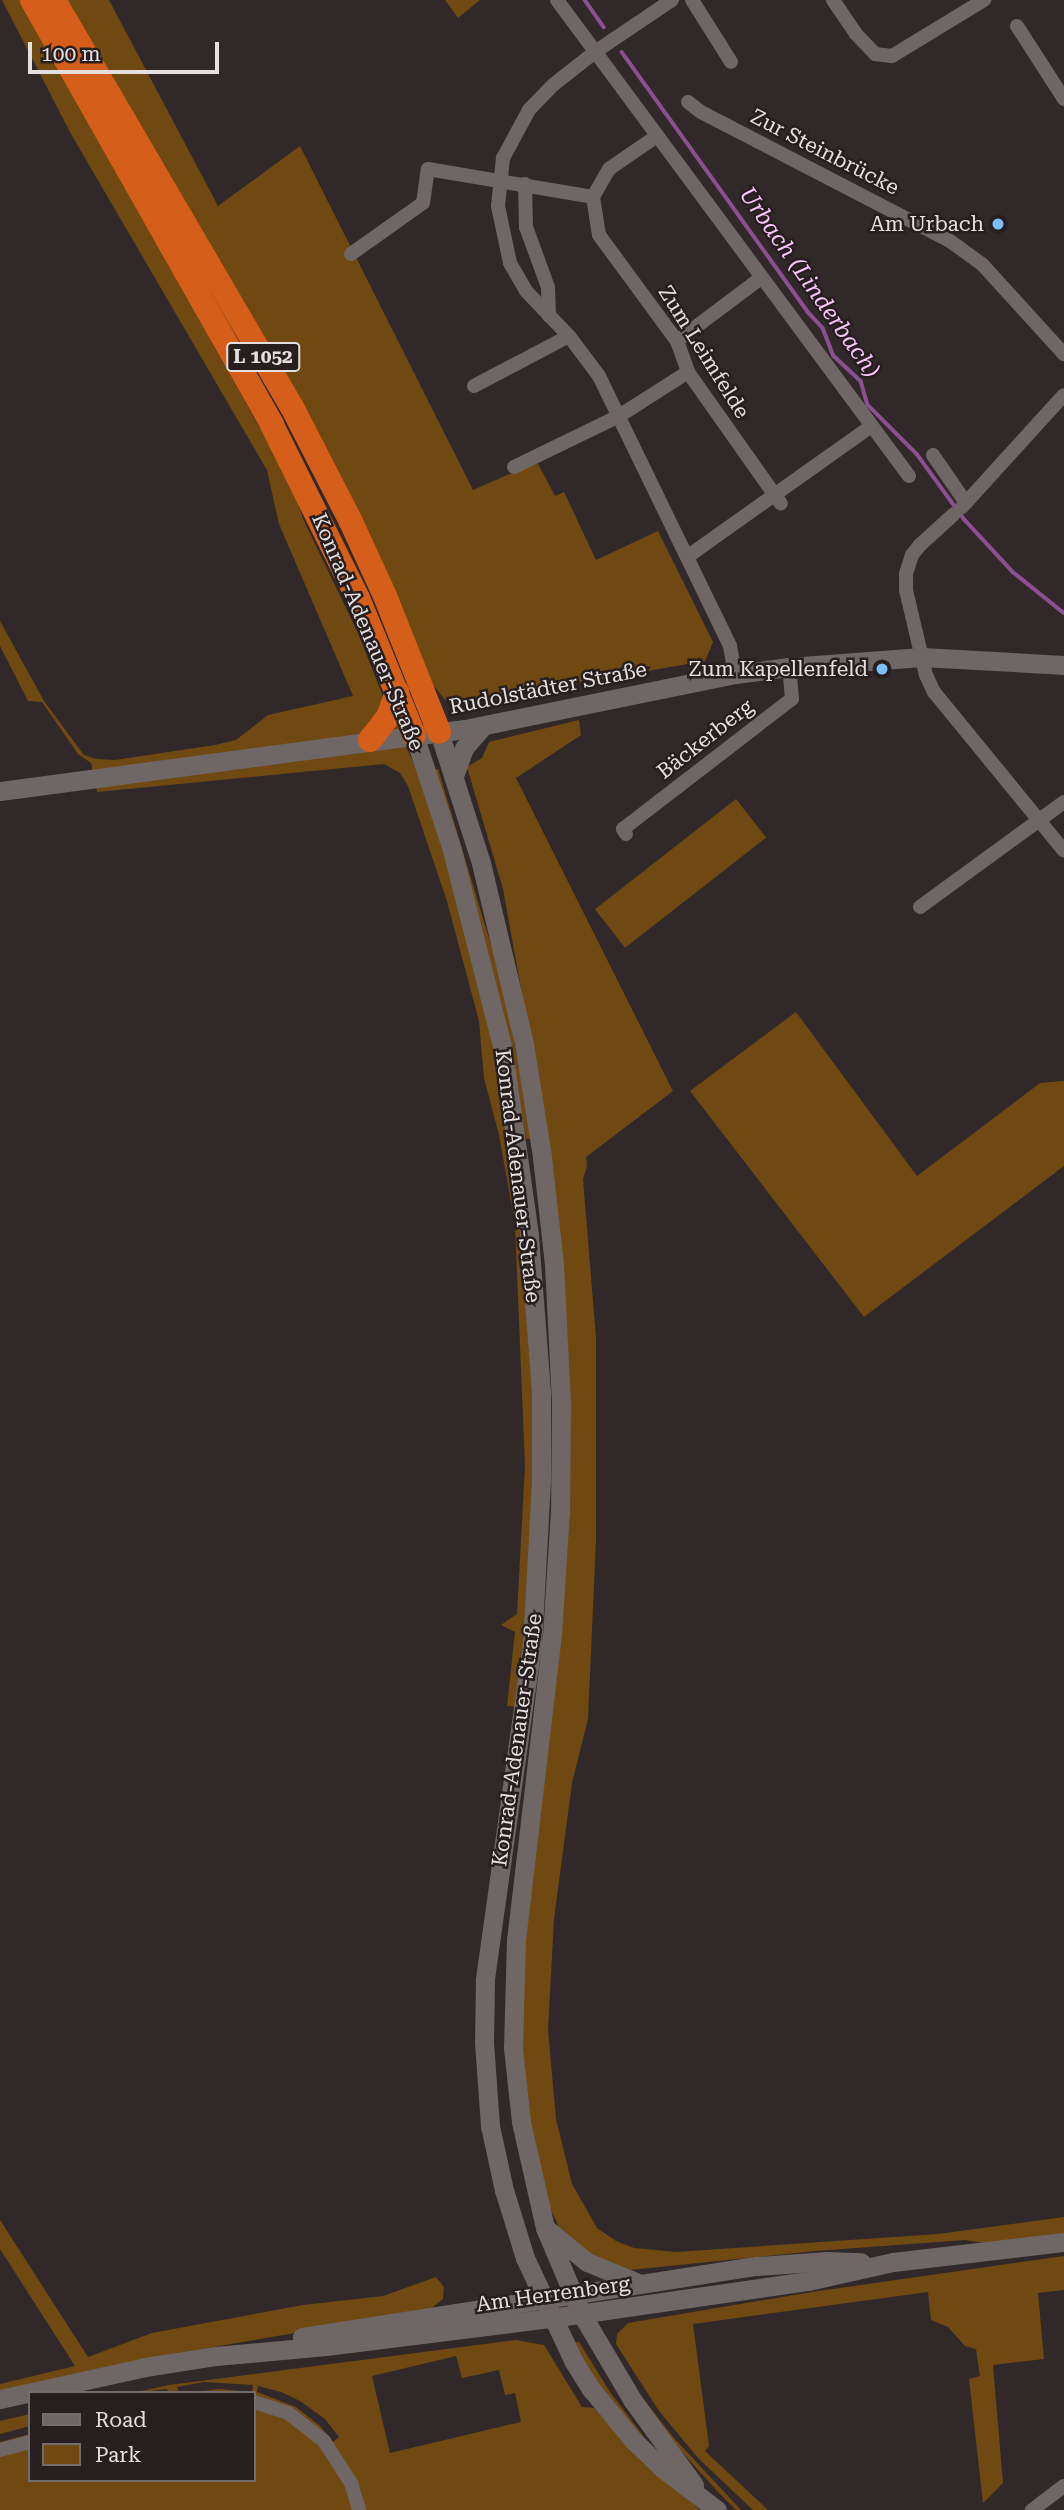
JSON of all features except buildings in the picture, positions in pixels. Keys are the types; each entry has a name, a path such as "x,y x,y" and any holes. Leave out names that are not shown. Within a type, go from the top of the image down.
{"highway":[{"name":"Konrad-Adenauer-Straße","path":"32,0 272,425 347,574 414,735"},
{"name":"Konrad-Adenauer-Straße","path":"54,0 304,430 385,596 439,732"},
{"path":"370,740 388,717 397,692"}],"main road":[{"name":"Rudolstädter Straße","path":"0,791 484,725 735,674 789,667 922,657 1064,664"},
{"path":"454,776 464,747 484,725"},
{"name":"Konrad-Adenauer-Straße","path":"439,732 481,863 524,1044 542,1157 554,1265 561,1402 559,1511 552,1634 519,1911 513,2009 514,2060 521,2122 545,2228 572,2294"},
{"name":"Konrad-Adenauer-Straße","path":"414,735 459,875 503,1050 518,1142 536,1305 541,1480 533,1644 522,1735 491,1921 485,1980 484,2042 490,2126 504,2190 525,2258 574,2362 612,2418 662,2468 711,2505"},
{"path":"545,2228 587,2262 640,2283"},
{"name":"Am Herrenberg","path":"216,2356 326,2346 551,2318 808,2281 893,2262 1064,2242"},
{"path":"494,2306 518,2289 525,2258"},
{"name":"Am Herrenberg","path":"36,2391 324,2333 640,2283 788,2263 893,2262"},
{"name":"L 1052","path":"572,2294 581,2313"},
{"path":"598,2346 599,2330 612,2309"},
{"path":"581,2313 598,2346 633,2400 711,2505"},
{"name":"Am Herrenberg","path":"0,2399 28,2393"}],"street":[{"path":"558,0 909,476"},
{"path":"672,0 595,52 553,85 529,110 512,137 499,179 499,215 510,263 526,291 569,336 593,367 619,416 730,646 735,674"},
{"path":"692,0 732,62"},
{"path":"833,0 856,34 875,54 892,56 984,0"},
{"path":"1017,26 1064,99"},
{"name":"Zur Steinbrücke","path":"688,102 701,112 950,241 982,264 1042,333 1064,354"},
{"path":"351,254 422,203 428,169 593,197 609,169 657,136"},
{"path":"525,184 526,227 548,287 549,316"},
{"name":"Zum Leimfelde","path":"593,197 599,234 677,341 688,372 777,500"},
{"path":"677,341 761,278"},
{"path":"474,386 569,336"},
{"path":"514,467 619,416 688,372"},
{"path":"1064,395 961,508 920,545 912,555 906,574 906,590 922,657 934,692 1064,850"},
{"path":"687,557 777,500 872,426"},
{"path":"933,456 961,508"},
{"name":"Bäckerberg","path":"626,834 623,830 792,699 789,667"},
{"path":"920,907 1064,802"},
{"path":"256,2403 288,2413 324,2441 351,2483 359,2510"},
{"path":"0,2450 28,2443"},
{"path":"1032,2510 1064,2486"}],"green space":[{"path":"2,0 21,0 294,489 303,519 358,633 420,777 451,877 491,1036 514,1172 532,1371 532,1494 527,1614 516,1707 507,1706 515,1632 501,1625 517,1614 525,1466 515,1224 499,1135 484,1078 479,1021 447,901 408,786 400,773 384,764 97,792 91,763 78,754 42,702 28,701 0,646 0,621 44,701 84,755 96,759 115,760 236,740 268,715 353,696 279,524 267,470 71,134"},
{"path":"62,0 109,0 218,206 300,146 473,490 537,462 555,496 564,492 596,560 658,531 713,642 705,661 458,704 444,699 435,687 430,688"},
{"path":"445,0 480,0 458,18"},
{"path":"579,720 581,735 516,778 673,1091 586,1157 587,1166 583,1179 596,1338 596,1540 588,1719 572,1783 554,1919 548,2030 556,2119 572,2184 597,2228 616,2241 634,2248 676,2252 938,2234 1064,2217 1064,2234 991,2244 965,2240 815,2251 630,2270 593,2256 559,2227 541,2189 522,2072 524,1934 566,1513 522,994 503,889 467,767 482,758 489,742"},
{"path":"438,769 504,988 532,1139 526,1139 519,1096 433,770"},
{"path":"736,799 766,838 625,948 595,909"},
{"path":"796,1012 917,1176 1040,1083 1064,1081 1064,1166 864,1317 690,1091"},
{"path":"0,2220 88,2357 152,2333 303,2305 383,2296 436,2277 444,2287 443,2299 429,2310 161,2356 0,2392 0,2384 75,2366 0,2249"},
{"path":"1064,2256 1064,2290 1038,2293 1044,2359 993,2365 1003,2483 983,2503 969,2379 980,2376 976,2349 965,2346 948,2327 931,2320 928,2292 693,2324 709,2446 705,2451 768,2510 753,2510 699,2459 659,2411 616,2344 617,2334 628,2323 812,2292"},
{"path":"516,2340 544,2345 582,2407 594,2408 631,2450 700,2510 0,2510 0,2442 28,2435 28,2482 256,2482 256,2391 252,2391 253,2385 204,2382 177,2387 178,2391 141,2391 169,2385","holes":["456,2356 462,2378 499,2370 505,2395 515,2393 521,2422 390,2453 372,2376","258,2386 300,2401 325,2419 339,2437 333,2442 320,2426 296,2407 257,2392"]},
{"path":"579,2342 610,2392 644,2437 623,2422 571,2343"},
{"path":"633,2385 673,2437 741,2510 736,2510 720,2494 670,2439"},
{"path":"219,2389 241,2391 202,2391"},
{"path":"28,2414 28,2427 0,2434 0,2421"}],"waterway":[{"name":"Urbach (Linderbach)","path":"585,0 604,27"},
{"name":"Urbach (Linderbach)","path":"622,52 808,312 823,328 834,356 861,381 868,405 917,454 965,520 1013,572 1064,613"}],"place":[{"name":"Am Urbach","path":"998,224"},
{"name":"Zum Kapellenfeld","path":"882,669"}]}
